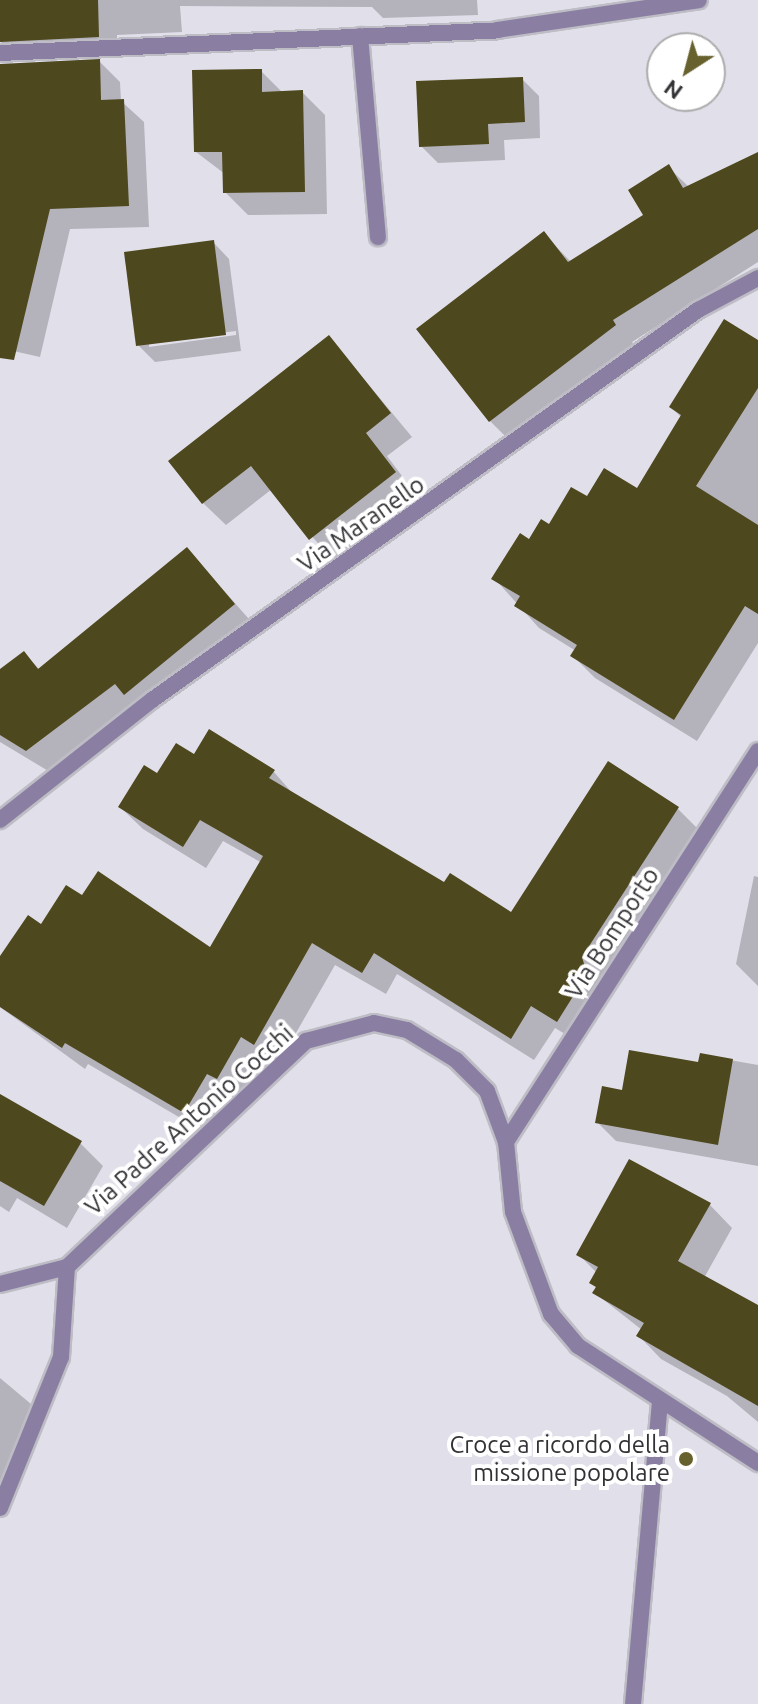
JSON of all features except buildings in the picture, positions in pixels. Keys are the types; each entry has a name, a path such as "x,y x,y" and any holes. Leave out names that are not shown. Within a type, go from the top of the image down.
{"street":[{"path":"0,53 497,30 699,0"},
{"path":"360,36 378,237"},
{"name":"Via Maranello","path":"0,820 152,700 698,310 758,278"},
{"name":"Via Bomporto","path":"506,1142 758,751"},
{"name":"Via Padre Antonio Cocchi","path":"0,1284 67,1267 306,1041 374,1023 407,1030 456,1060 487,1091 506,1142 513,1212 551,1314 578,1346 758,1463"},
{"path":"0,1508 61,1357 67,1267"},
{"path":"633,1704 660,1402"}],"place":[{"name":"Croce a ricordo della missione popolare","path":"686,1459"}]}
